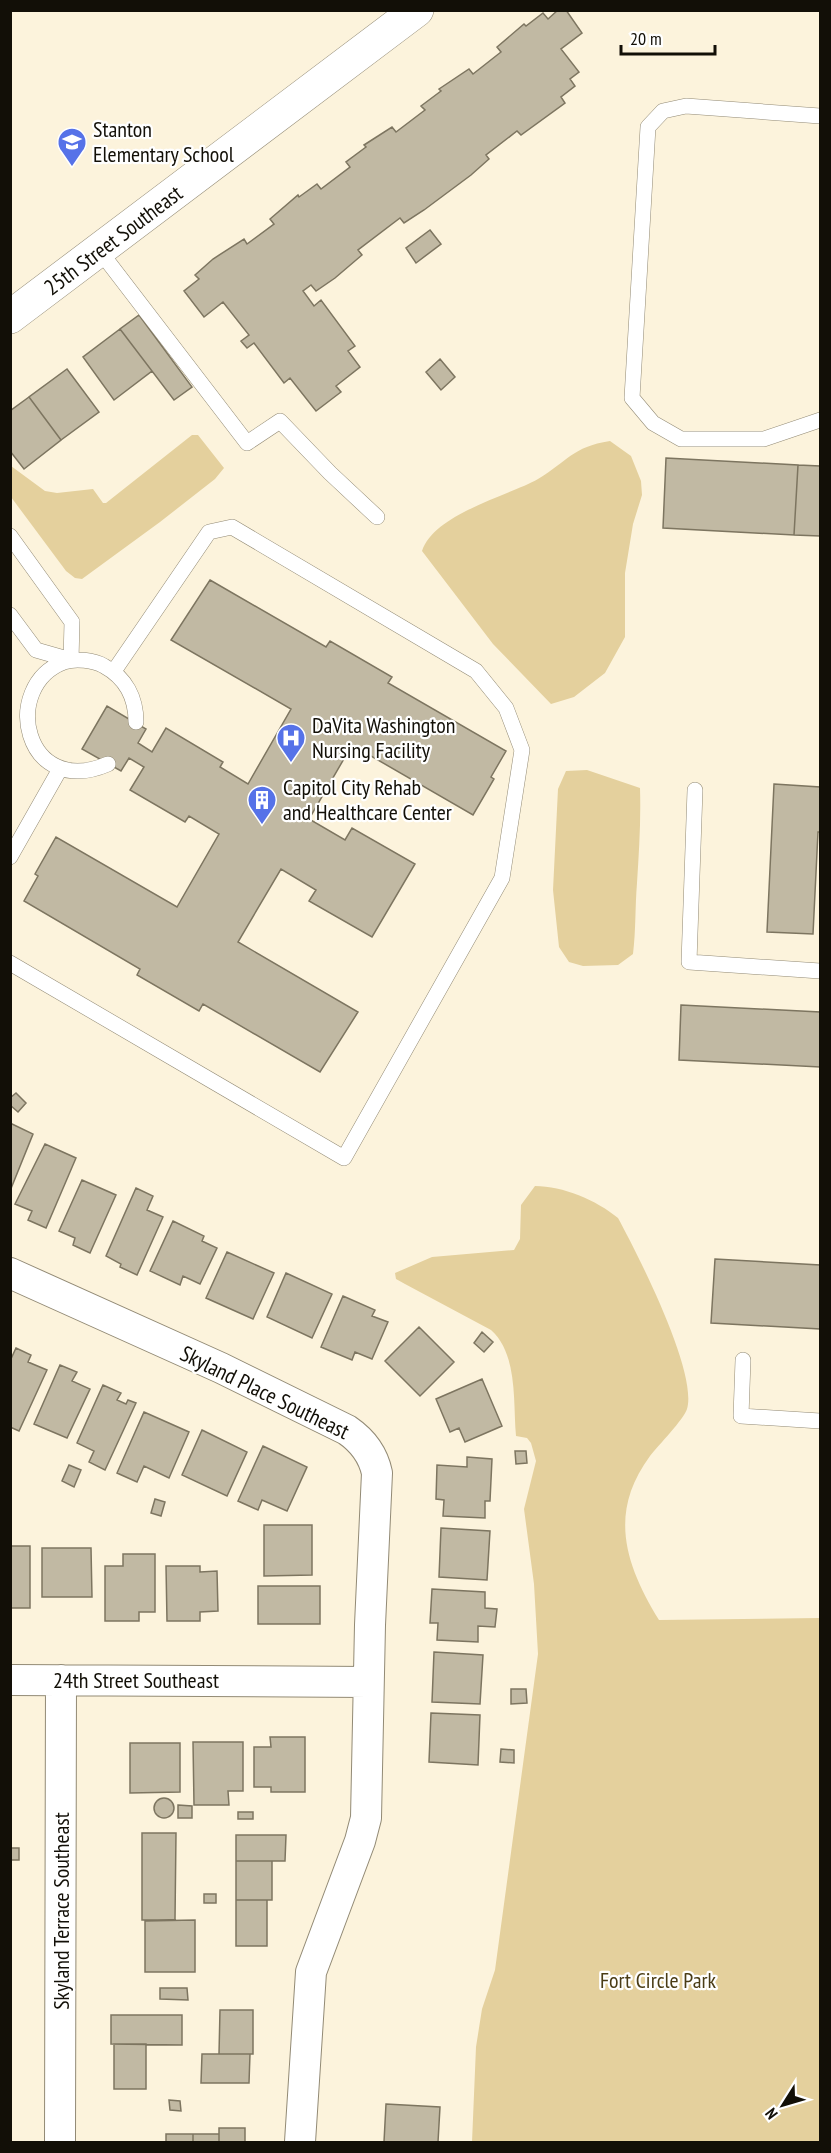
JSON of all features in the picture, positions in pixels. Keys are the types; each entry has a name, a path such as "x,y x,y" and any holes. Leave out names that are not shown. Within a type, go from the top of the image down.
{"street":[{"name":"25th Street Southeast","path":"10,317 417,10"},
{"name":"Skyland Place Southeast","path":"10,1273 221,1368 347,1430 364,1443 375,1462 377,1473 368,1682 366,1818 360,1841 311,1972 300,2142"},
{"name":"24th Street Southeast","path":"10,1680 368,1682"},
{"name":"Skyland Terrace Southeast","path":"60,2142 62,1680"}],"lane":[{"path":"820,116 686,106 663,111 648,127 632,398 652,423 681,439 764,439 820,420"},
{"path":"99,250 247,443 280,421 377,517"},
{"path":"10,963 344,1158 502,878 522,750 506,708 476,671 232,527 209,532 114,671"},
{"path":"10,536 72,622 70,660"},
{"path":"10,615 36,650 70,660 99,663 114,671 127,686 136,705 136,722"},
{"path":"70,660 52,665 37,678 26,694 22,713 24,733 42,760 60,769 79,773 108,764"},
{"path":"10,856 60,769"},
{"path":"695,790 689,962 820,971"},
{"path":"743,1360 741,1416 820,1421"}],"green space":[{"path":"192,435 198,435 224,468 215,479 160,522 82,579 75,578 66,571 11,497 11,466 45,491 57,493 93,489 103,503 106,503"},
{"path":"610,441 631,456 641,481 642,495 633,524 625,573 625,637 605,673 574,697 551,704 493,644 422,551 429,538 456,516 538,479 578,451"},
{"path":"587,770 640,788 640,836 633,954 618,965 583,966 569,962 559,947 553,890 558,789 566,771"},
{"name":"Fort Circle Park","path":"535,1186 557,1188 579,1195 600,1205 618,1218 664,1313 684,1368 688,1392 687,1409 676,1426 650,1456 637,1477 625,1518 630,1559 637,1579 659,1620 820,1618 820,2142 472,2142 476,2047 482,2009 495,1970 538,1654 534,1584 524,1509 536,1461 531,1443 527,1438 516,1436 510,1365 500,1340 491,1330 396,1279 395,1273 432,1257 514,1250 520,1239 521,1205"}],"building":[{"path":"558,10 566,10 582,33 561,49 579,72 570,79 575,86 561,97 565,103 521,135 517,131 486,155 489,159 471,175 424,210 404,223 400,218 358,250 362,255 335,278 316,291 311,285 303,291 314,306 321,300 355,346 348,351 360,367 336,386 341,392 316,411 290,378 284,383 254,343 247,348 241,341 249,335 223,302 204,317 184,291 199,279 195,275 213,259 244,239 247,244 274,224 270,219 298,195 299,197 317,184 321,189 350,167 346,162 366,147 364,145 392,127 396,132 425,110 421,106 441,91 439,89 469,69 473,74 501,52 497,47 524,24 526,26 543,13 548,19"},
{"path":"430,230 441,244 416,263 406,248"},
{"path":"139,315 192,387 174,400 120,329"},
{"path":"120,329 152,371 114,400 83,357"},
{"path":"440,359 455,377 441,390 426,372"},
{"path":"67,369 99,412 61,440 29,397"},
{"path":"29,397 61,440 24,469 10,451 10,411"},
{"path":"666,458 798,465 794,535 663,528"},
{"path":"798,465 820,466 820,536 794,535"},
{"name":"Capitol City Rehab and Healthcare Center","path":"210,580 326,647 330,641 392,677 388,683 506,751 491,777 494,779 473,815 352,745 309,819 345,840 352,828 415,864 372,937 309,901 316,890 281,869 238,942 358,1012 320,1072 203,1004 199,1011 137,975 140,969 24,901 38,876 35,874 56,837 177,907 219,834 189,816 185,822 130,790 144,767 129,758 121,771 82,749 107,706 146,729 138,743 152,752 166,728 223,762 220,767 248,784 291,709 171,640"},
{"path":"774,784 820,787 820,832 818,832 813,934 767,932"},
{"path":"681,1005 820,1012 820,1067 679,1060"},
{"path":"16,1093 26,1103 18,1112 10,1105 10,1098"},
{"path":"10,1123 33,1134 10,1191"},
{"path":"45,1144 76,1158 46,1228 28,1220 32,1211 15,1204"},
{"path":"82,1180 116,1195 90,1253 73,1245 75,1238 59,1231"},
{"path":"136,1188 153,1196 147,1210 163,1217 137,1275 120,1267 121,1264 106,1256"},
{"path":"173,1221 204,1236 202,1241 217,1248 200,1284 183,1276 180,1285 150,1271"},
{"path":"227,1252 274,1273 253,1319 206,1298"},
{"path":"715,1259 820,1265 820,1329 711,1323"},
{"path":"286,1273 332,1294 312,1338 267,1317"},
{"path":"343,1296 375,1310 372,1316 388,1322 372,1359 355,1352 352,1360 321,1347"},
{"path":"419,1327 454,1362 420,1396 385,1361"},
{"path":"482,1332 493,1342 484,1352 474,1343"},
{"path":"16,1348 31,1355 28,1362 47,1370 19,1431 10,1427 10,1361"},
{"path":"60,1365 77,1372 72,1381 90,1389 67,1438 34,1424"},
{"path":"482,1379 502,1426 465,1442 459,1428 450,1432 436,1399"},
{"path":"103,1385 121,1393 117,1400 126,1404 128,1400 136,1403 105,1470 89,1462 94,1451 77,1443"},
{"path":"144,1412 189,1432 169,1478 144,1466 137,1482 117,1473"},
{"path":"202,1430 247,1452 227,1496 182,1475"},
{"path":"263,1446 307,1467 287,1511 262,1500 258,1510 238,1501"},
{"path":"515,1451 526,1451 527,1463 516,1464"},
{"path":"467,1457 492,1459 490,1501 485,1501 485,1518 443,1516 444,1500 436,1499 437,1465 467,1467"},
{"path":"69,1465 81,1470 74,1487 62,1481"},
{"path":"155,1499 165,1502 161,1516 151,1513"},
{"path":"264,1525 312,1525 312,1575 264,1576"},
{"path":"441,1528 490,1531 487,1580 439,1577"},
{"path":"10,1546 30,1546 30,1608 10,1608"},
{"path":"42,1548 91,1548 92,1597 42,1597"},
{"path":"123,1554 155,1554 155,1612 139,1612 139,1621 105,1621 105,1566 123,1566"},
{"path":"166,1566 200,1566 200,1572 217,1571 218,1611 200,1612 200,1621 167,1621"},
{"path":"258,1586 320,1586 320,1624 258,1624"},
{"path":"432,1589 485,1592 485,1608 497,1609 495,1627 478,1626 478,1642 437,1640 438,1623 430,1623"},
{"path":"434,1652 483,1655 480,1704 432,1702"},
{"path":"511,1689 526,1689 527,1703 511,1704"},
{"path":"431,1713 480,1715 478,1765 429,1762"},
{"path":"270,1737 305,1737 305,1792 271,1792 271,1787 254,1787 254,1747 271,1747"},
{"path":"193,1742 243,1742 243,1791 228,1791 229,1805 194,1805"},
{"path":"130,1743 180,1743 180,1792 130,1793"},
{"path":"501,1749 514,1750 514,1763 500,1762"},
{"path":"164,1798 171,1801 174,1808 171,1815 164,1818 157,1815 154,1808 157,1801"},
{"path":"178,1805 192,1806 192,1818 178,1818"},
{"path":"238,1812 253,1812 253,1819 238,1819"},
{"path":"142,1833 176,1833 175,1920 142,1920"},
{"path":"236,1835 286,1835 285,1861 236,1861"},
{"path":"10,1848 19,1848 19,1860 10,1860"},
{"path":"236,1861 272,1861 272,1900 236,1900"},
{"path":"204,1894 216,1894 216,1903 204,1903"},
{"path":"236,1900 267,1900 267,1946 236,1946"},
{"path":"195,1920 195,1972 145,1972 145,1921"},
{"path":"160,1988 187,1988 188,2000 160,1999"},
{"path":"220,2010 253,2010 253,2054 219,2054"},
{"path":"111,2015 182,2015 182,2045 111,2044"},
{"path":"114,2044 146,2044 146,2089 114,2089"},
{"path":"202,2054 250,2054 249,2083 201,2083"},
{"path":"169,2100 180,2101 181,2111 170,2110"},
{"path":"386,2104 440,2107 438,2142 384,2142"},
{"path":"219,2128 245,2128 245,2142 219,2142"},
{"path":"166,2134 193,2134 193,2142 166,2142"},
{"path":"193,2134 219,2134 219,2142 193,2142"}],"place":[{"name":"Stanton Elementary School","path":"72,168"},
{"name":"DaVita Washington Nursing Facility","path":"291,764"},
{"name":"Capitol City Rehab and Healthcare Center","path":"262,826"}]}
